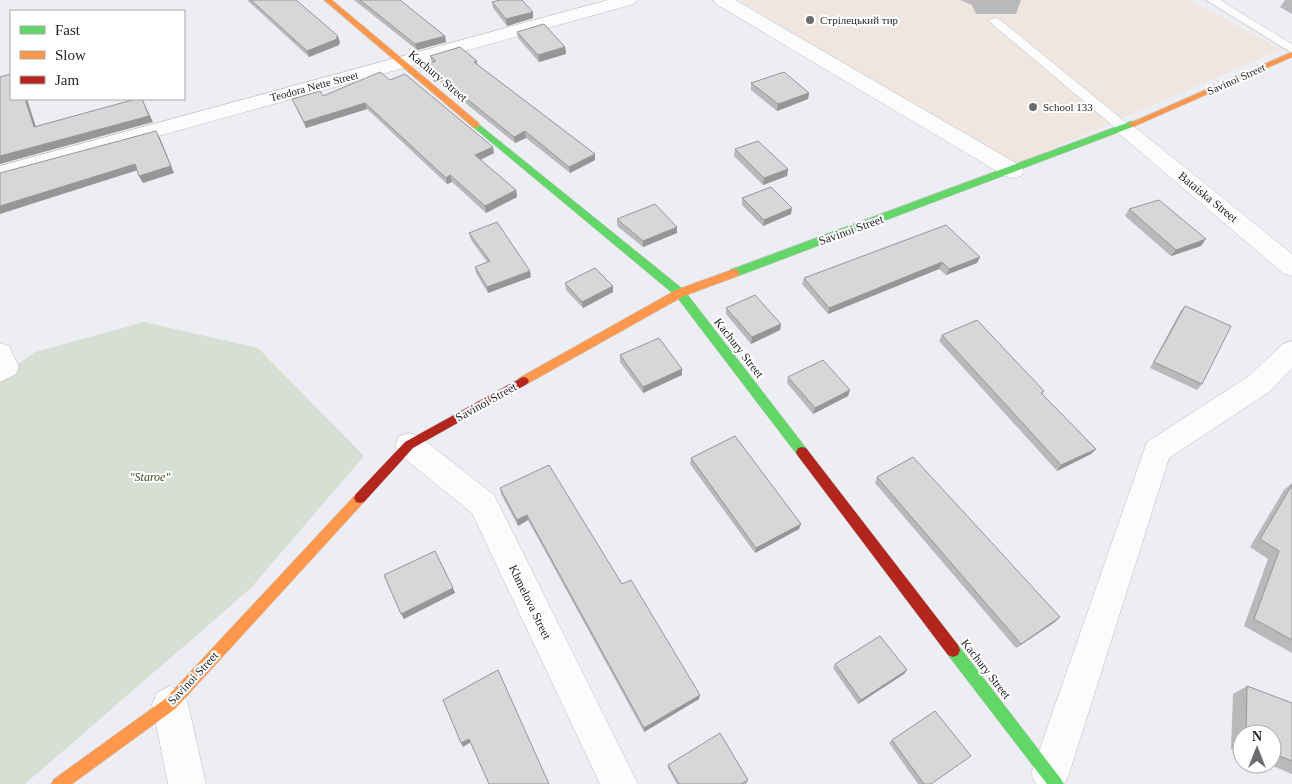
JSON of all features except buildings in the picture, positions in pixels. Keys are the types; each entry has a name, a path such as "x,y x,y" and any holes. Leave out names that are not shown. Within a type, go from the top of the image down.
{"street":[{"name":"Kachury Street","path":"328,0 400,62 680,293 1053,779"},
{"name":"Teodora Nette Street","path":"0,173 628,0"},
{"path":"722,0 1013,171"},
{"name":"Savinoi Street","path":"59,784 170,704 409,445 680,293 1013,171 1124,128 1292,54"},
{"name":"Bataiska Street","path":"1124,128 1292,266"},
{"path":"1053,779 1157,451 1259,384 1292,351"},
{"name":"Khmelova Street","path":"409,445 483,504 619,784"},
{"path":"170,704 187,784"}],"lane":[{"path":"1212,0 1292,49"},
{"path":"995,21 1124,128"}],"shaded area":[{"name":"School 133","path":"738,0 1188,0 1282,49 1015,165"}],"green space":[{"name":"\"Staroe\"","path":"144,322 258,348 364,456 250,589 25,784 0,784 0,377 35,352"}],"traffic: fast":[{"path":"734,273 1132,124"},
{"path":"476,125 680,293 802,452"},
{"path":"953,650 1056,784"}],"traffic: slow":[{"path":"328,0 476,125"},
{"path":"1132,124 1292,54"},
{"path":"523,381 680,293 734,273"},
{"path":"59,784 170,704 360,498"}],"traffic: jam":[{"path":"360,498 409,445 523,381"},
{"path":"802,452 953,650"}],"place":[{"name":"Стрілецький тир","path":"810,20"},
{"name":"School 133","path":"1033,107"}]}
